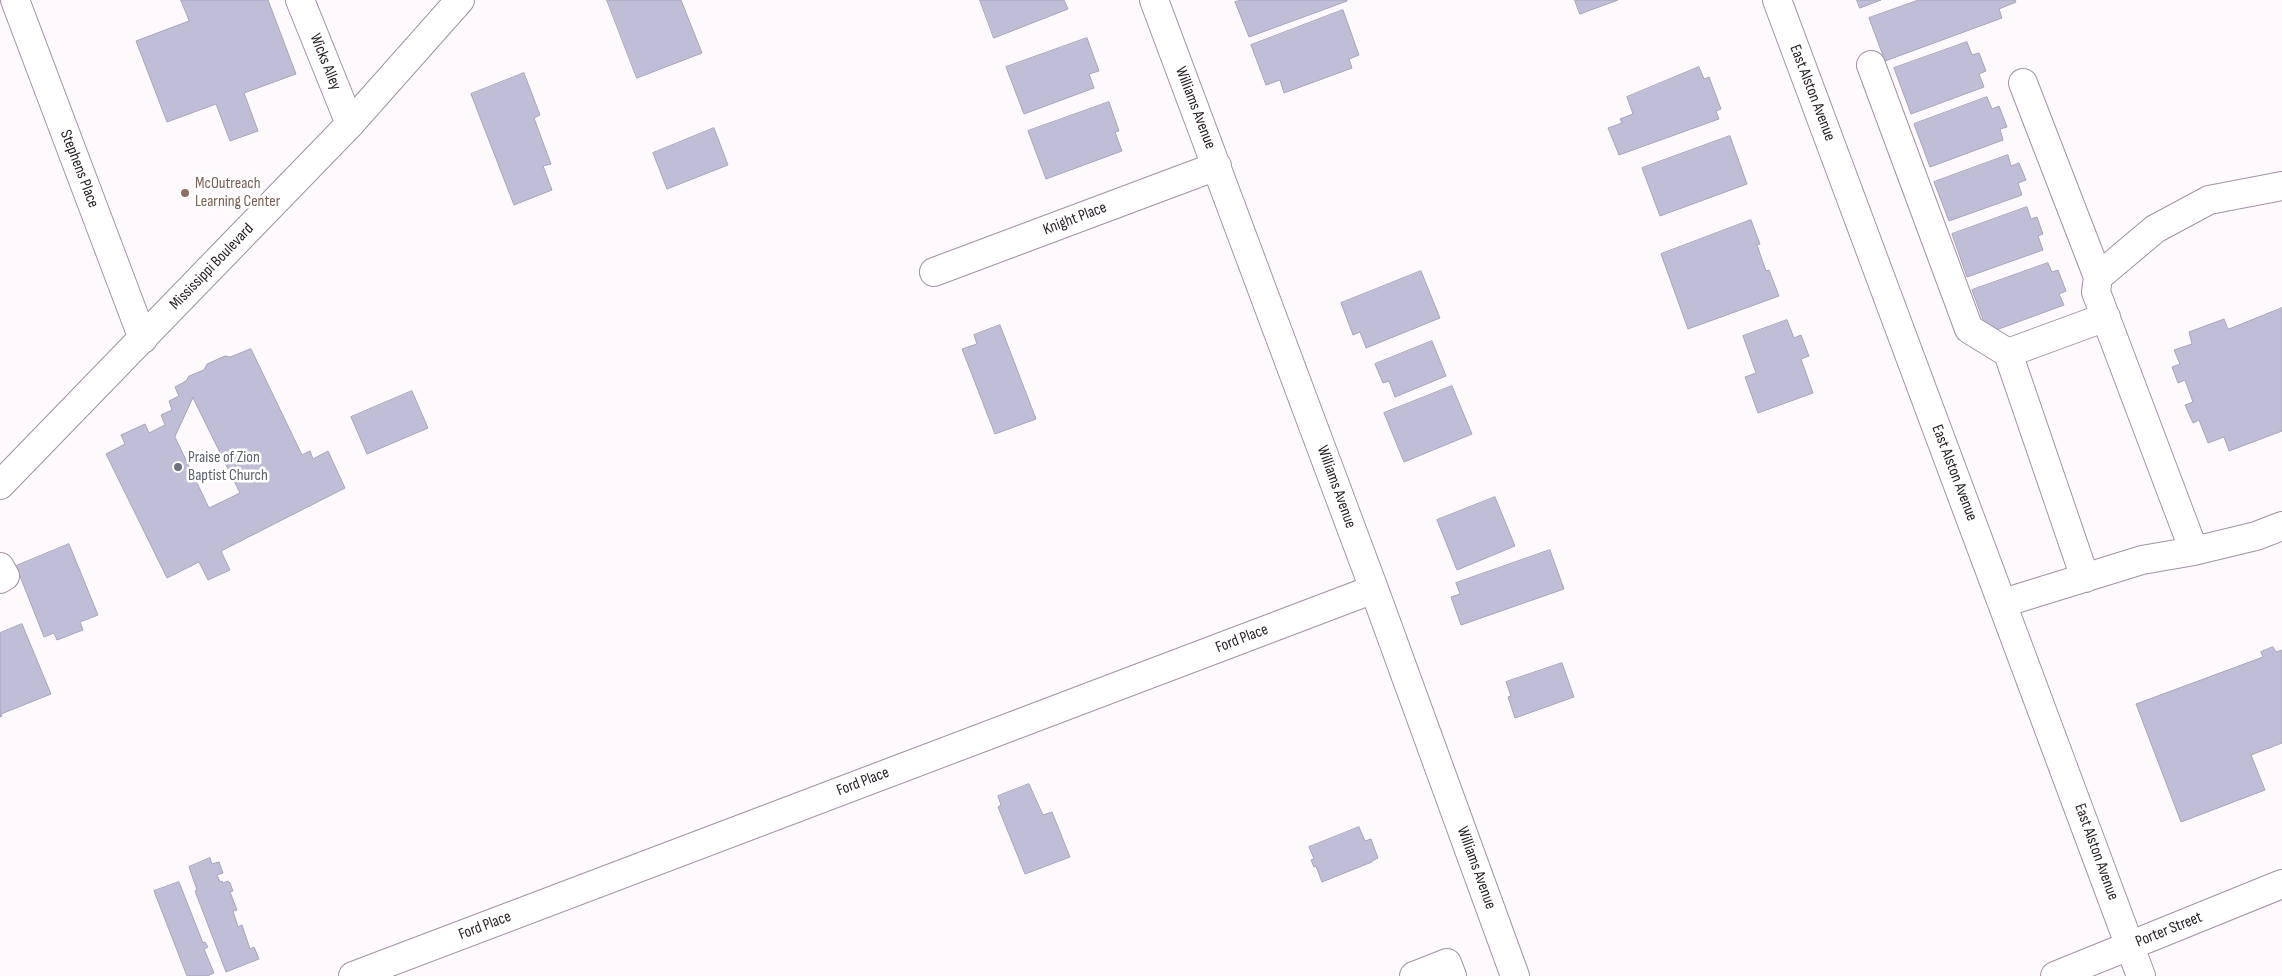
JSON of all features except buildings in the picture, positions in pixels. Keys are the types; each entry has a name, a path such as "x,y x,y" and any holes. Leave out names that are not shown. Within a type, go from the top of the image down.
{"street":[{"name":"Stephens Place","path":"15,0 143,338"},
{"name":"Wicks Alley","path":"300,0 350,124"},
{"name":"Mississippi Boulevard","path":"0,485 350,124 460,0"},
{"name":"Williams Avenue","path":"1154,0 1516,976"},
{"name":"East Alston Avenue","path":"1777,0 2141,976"},
{"path":"1871,65 1969,329 2008,353 2085,578"},
{"path":"2023,83 2098,277 2096,292 2194,551"},
{"name":"Knight Place","path":"934,272 1216,166"},
{"path":"2098,277 2156,229 2209,200 2282,186"},
{"path":"2008,353 2106,317"},
{"path":"2003,603 2142,560 2194,551 2256,536 2282,526"},
{"path":"0,567 5,576 0,579"},
{"name":"Ford Place","path":"353,976 388,969 1374,589"},
{"name":"Porter Street","path":"2055,976 2282,884"},
{"path":"1414,976 1448,963 1452,976"}],"place":[{"name":"McOutreach Learning Center","path":"185,193"},
{"name":"Praise of Zion Baptist Church","path":"178,467"}]}
